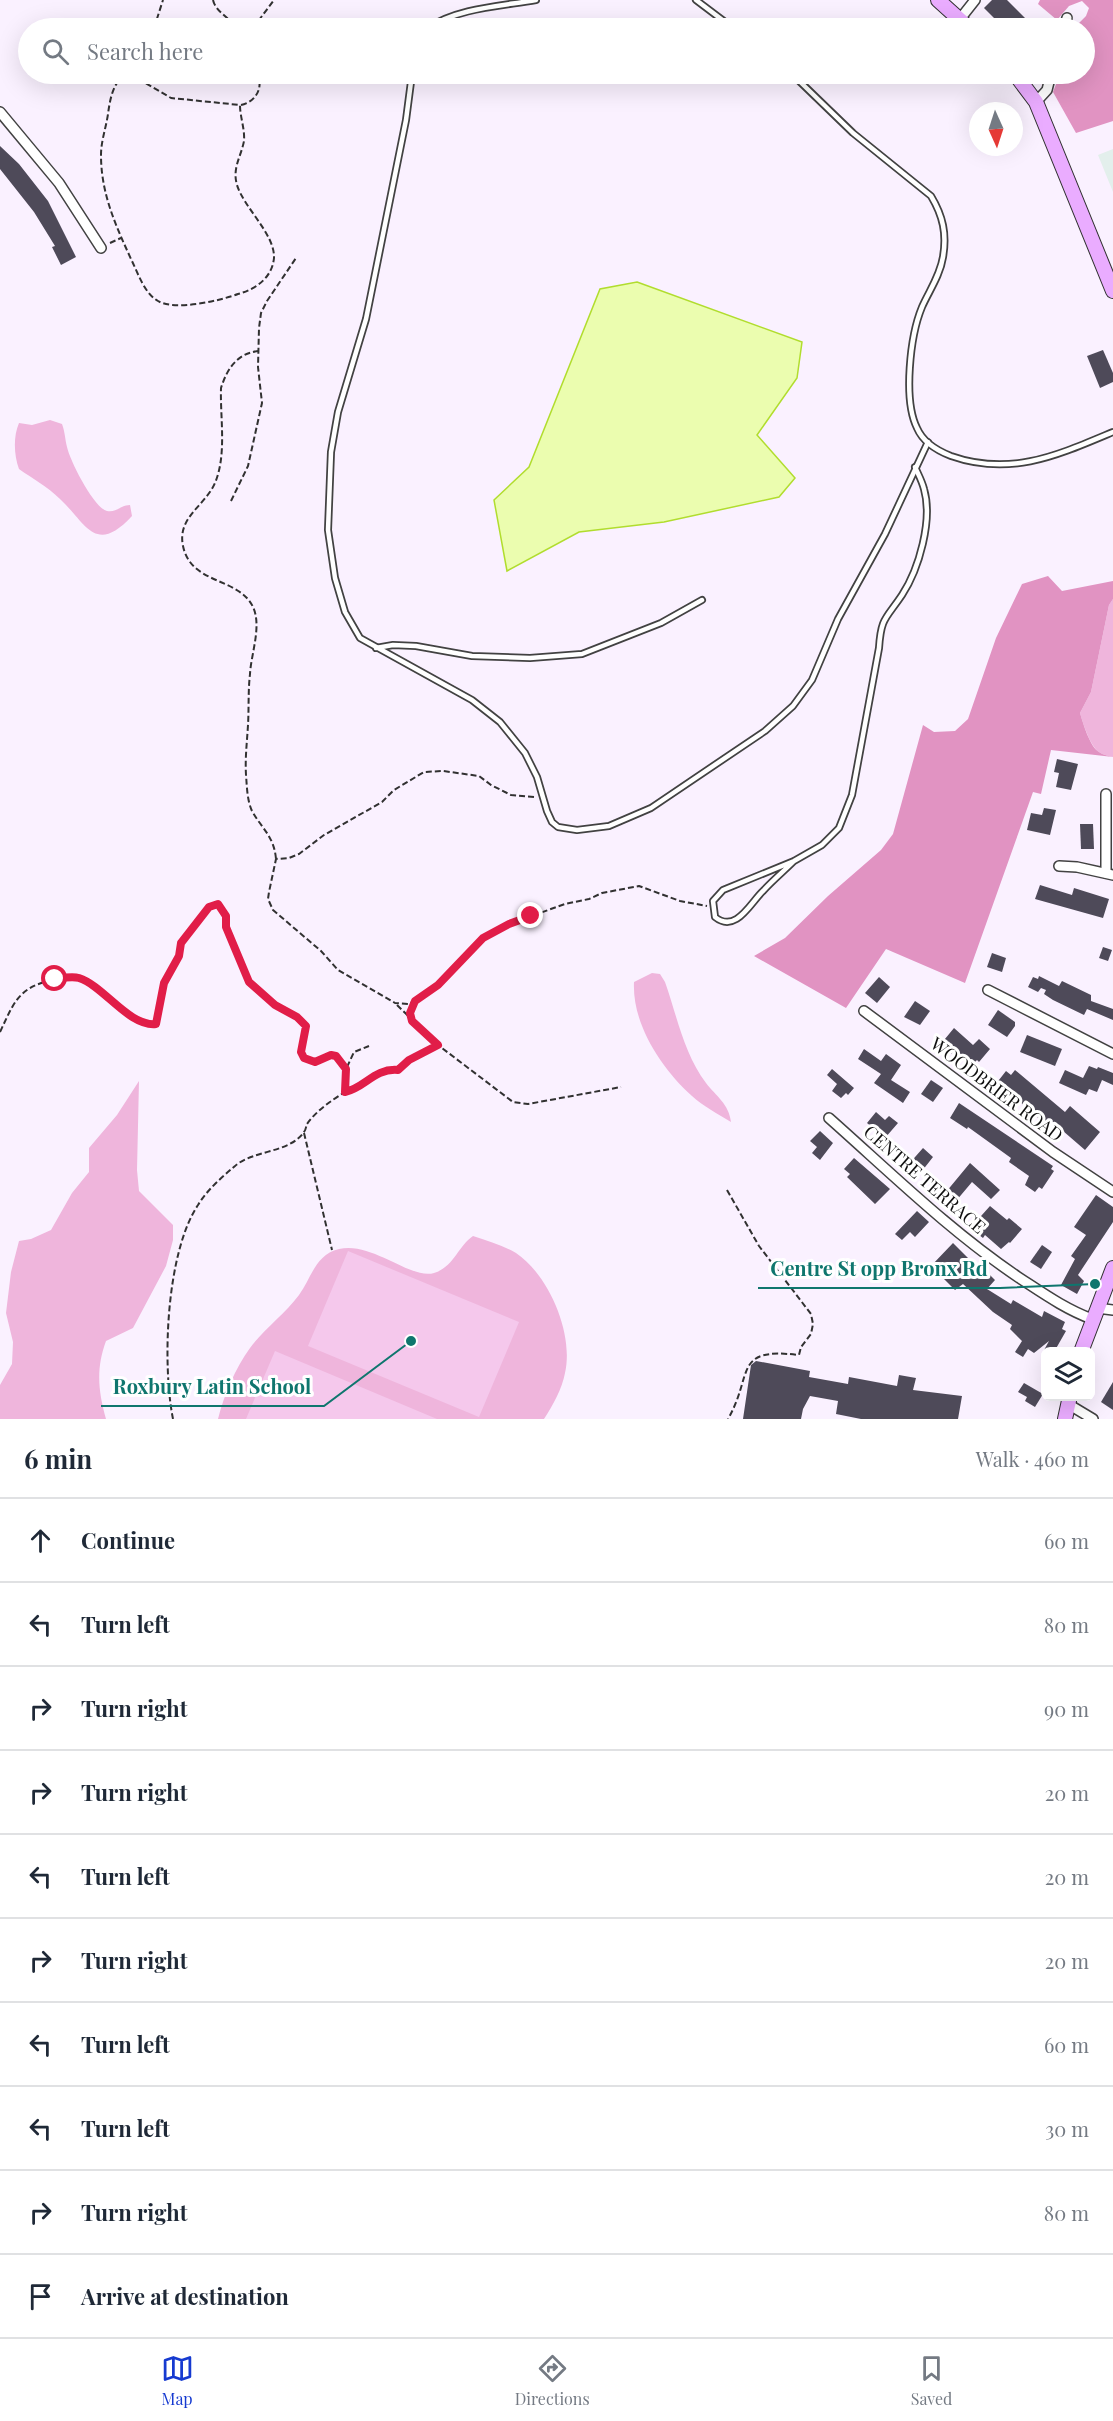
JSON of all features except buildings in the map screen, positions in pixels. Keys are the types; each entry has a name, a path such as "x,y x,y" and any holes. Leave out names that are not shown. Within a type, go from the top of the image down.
{"main road":[{"path":"938,0 958,18"},
{"path":"1022,84 1036,102 1113,291"},
{"path":"1083,1347 1113,1268"},
{"path":"1065,1419 1069,1401"}],"street":[{"path":"967,18 975,0"},
{"path":"1036,102 1047,90 1048,84"},
{"path":"0,112 59,183 101,248"},
{"path":"1059,866 1077,867 1110,874 1106,794"},
{"path":"988,990 1113,1054"},
{"name":"WOODBRIER ROAD","path":"864,1011 1053,1152 1113,1192"},
{"name":"CENTRE TERRACE","path":"829,1118 993,1260 1040,1292 1078,1314 1113,1310"},
{"path":"1070,1401 1093,1419"}],"lane":[{"path":"448,18 536,0"},
{"path":"696,0 719,18"},
{"path":"411,84 406,120 366,319 338,412 330,463 328,530 334,578 345,612 360,638 472,700 500,722 525,753 537,777 552,822 558,827 577,830 609,826 651,808 765,731 793,706 812,680 838,619 885,534 928,442"},
{"path":"802,84 853,134 931,196 939,211 945,232 943,259 934,286 922,308 913,338 909,366 913,417 916,428 928,442 940,452 953,457 974,463 1001,465 1032,462 1065,452 1113,432"},
{"path":"794,861 760,893 746,911 732,921 719,920 715,917 713,908 716,896 723,890 794,861 822,845 839,828 852,795 877,658 880,626 902,595 917,566 926,528 925,490 915,467"},
{"path":"376,648 393,645 416,646 472,656 518,657 582,654 661,623 702,600"}],"path":[{"path":"157,18 163,0"},
{"path":"213,0 215,7 227,18"},
{"path":"260,18 274,0"},
{"path":"117,84 113,89 102,143 105,193 114,222 145,287 158,301 167,304 191,304 237,295 259,285 266,278 272,265 274,256 270,241 237,185 236,166 244,141 240,105"},
{"path":"147,84 171,98 240,105 252,101 261,84"},
{"path":"231,501 248,466 262,403 259,351 261,314 267,301 296,258"},
{"path":"259,351 241,356 233,363 223,381 218,474 214,485 191,514 182,532 183,546 194,566 205,575 244,596 255,613 249,677 246,783 250,806 269,833 276,859 268,898 273,910 321,951 338,970 395,1004 438,1045 507,1098 520,1104 621,1087"},
{"path":"276,859 299,854 324,835 382,802 394,790 424,772 443,771 479,776 511,795 543,798"},
{"path":"395,1004 404,1005 415,1001 438,985 462,958 492,933 509,924 565,904 589,899 602,892 639,886 680,901 713,908"},
{"path":"0,1032 11,1006 27,988 64,978 79,978 135,1018 149,1025 156,1024 164,983 179,956 181,943 209,907 218,904 226,916 226,927 249,982 275,1005 297,1017 306,1026 301,1052 304,1058 315,1062 331,1055 336,1056 346,1069"},
{"path":"412,1021 410,1013 415,1001"},
{"path":"332,1250 304,1133 306,1125 321,1108 345,1092 353,1090 374,1075 390,1069 398,1070 409,1060 438,1045"},
{"path":"345,1092 346,1069 354,1052 369,1046"},
{"path":"173,1419 168,1371 172,1281 175,1265 194,1212 207,1193 234,1166 252,1156 277,1150 304,1133"},
{"path":"727,1190 759,1246 807,1309 813,1324 811,1334 801,1347 799,1355 769,1353 753,1359 747,1368 740,1395 728,1419"}],"shaded area":[{"path":"1040,0 1113,0 1113,121 1076,133 1053,92 1056,84 1095,84 1095,18 1084,18 1089,8 1082,1 1069,6 1059,18 1055,18 1038,4"},
{"path":"1113,149 1113,192 1098,155"},
{"path":"637,282 802,342 797,378 757,435 795,478 779,497 664,522 579,532 507,571 494,500 529,467 600,289"},
{"path":"50,420 62,424 73,462 96,502 107,511 130,505 132,516 109,534 100,535 92,532 55,494 19,469 15,446 19,423 32,425"},
{"path":"1048,576 1062,591 1113,581 1113,599 1109,605 1091,692 1080,713 1087,734 1096,749 1102,754 1113,757 1051,750 1041,794 1033,792 965,983 886,949 846,1008 754,956 785,938 828,896 881,850 893,834 923,725 934,732 955,731 968,719 996,638 1022,584"},
{"path":"1113,599 1113,757 1102,754 1093,745 1080,713 1091,692 1109,605"},
{"path":"652,973 660,974 665,982 692,1060 706,1083 725,1105 731,1122 706,1107 681,1085 659,1059 643,1029 638,1014 634,982"},
{"path":"139,1081 137,1170 139,1191 173,1225 173,1240 166,1266 133,1328 106,1341 99,1380 106,1419 0,1419 0,1385 12,1364 13,1342 6,1313 11,1272 19,1241 31,1239 51,1230 72,1193 89,1172 89,1148 117,1115"},
{"path":"473,1236 511,1250 528,1263 548,1290 556,1307 566,1341 567,1358 562,1385 544,1419 218,1419 231,1382 245,1356 255,1341 293,1302 324,1256 339,1249 365,1250 414,1271 425,1274 434,1273 446,1266"},
{"path":"348,1251 519,1322 479,1417 308,1346"},
{"path":"275,1351 437,1419 246,1419"}],"place":[{"name":"Centre St opp Bronx Rd","path":"1095,1284"},
{"name":"Roxbury Latin School","path":"411,1341"}],"route":[{"path":"55,979 79,978 135,1018 149,1025 156,1024 160,1014 164,983 179,956 181,943 209,907 218,904 226,916 226,927 238,951 249,982 264,997 286,1013 297,1017 306,1026 301,1052 304,1058 315,1062 326,1056 336,1056 346,1069 345,1092 353,1090 374,1075 390,1069 398,1070 409,1060 438,1045 412,1021 410,1013 415,1001 450,974 462,958 483,938 509,924 531,916"}]}
